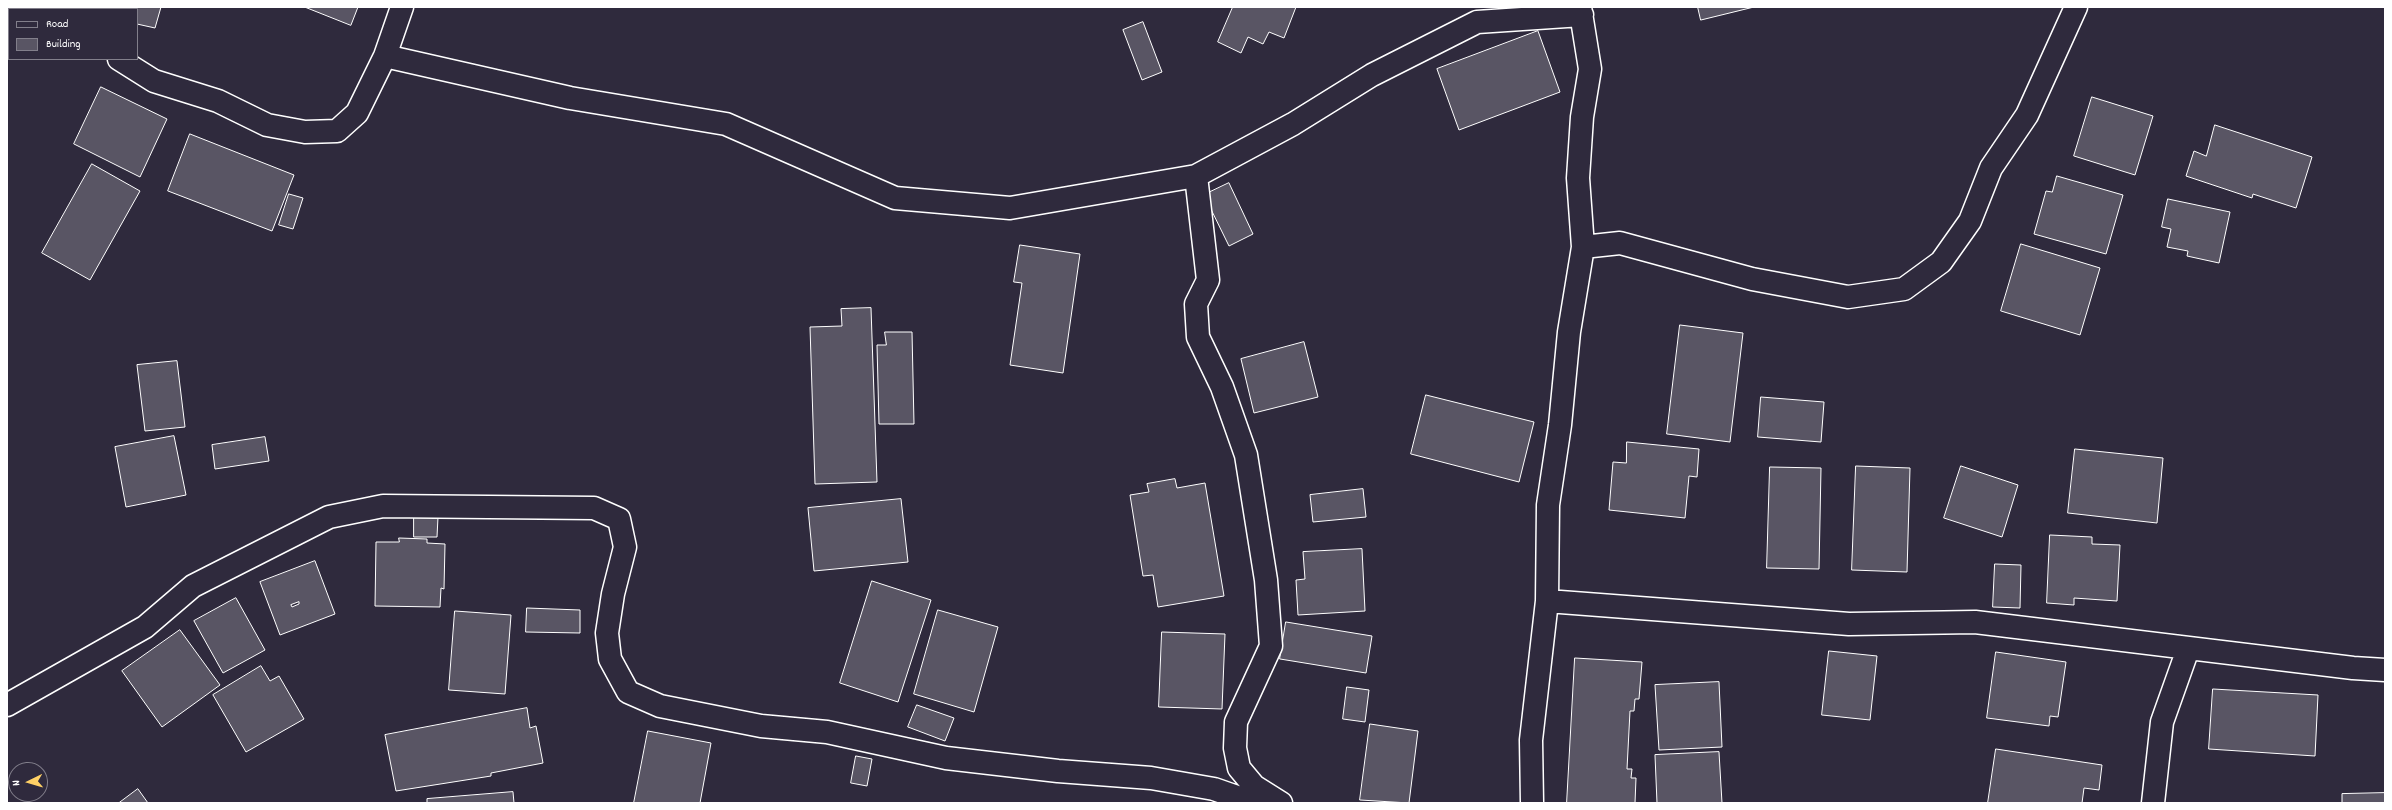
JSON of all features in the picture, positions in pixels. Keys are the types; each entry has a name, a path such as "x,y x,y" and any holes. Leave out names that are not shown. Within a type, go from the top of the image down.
{"street":[{"path":"121,60 154,81 218,101 267,125 305,132 337,131 357,113 385,56 402,7"},
{"path":"1583,247 1620,243 1752,279 1848,297 1904,289 1940,262 1970,221 1991,168 2028,115 2076,7"},
{"path":"385,56 570,98 726,124 895,198 1010,208 1196,176 1293,124 1372,75 1477,22 1581,11 1590,69 1582,117 1578,178 1583,247 1569,332 1560,425 1548,505 1548,601 1531,740 1532,803"},
{"path":"1196,176 1208,280 1196,304 1198,336 1222,387 1246,454 1266,580 1271,646 1236,722 1235,748 1239,768 1254,786 1282,803"},
{"path":"7,705 145,628 193,586 329,517 383,506 594,508 619,519 625,547 613,594 607,633 610,660 628,692 660,706 761,726 827,732 946,758 1058,771 1151,778 1211,796 1254,803"},
{"path":"1548,601 1849,624 1975,622 2188,649 2385,670"},
{"path":"2153,803 2162,722 2188,649"}],"building":[{"path":"161,7 155,28 138,24 138,8 93,8"},
{"path":"305,7 358,7 351,25"},
{"path":"1233,7 1296,7 1284,38 1269,32 1263,44 1248,37 1241,53 1218,42"},
{"path":"1698,7 1754,7 1701,20"},
{"path":"1143,22 1162,72 1142,80 1123,30"},
{"path":"1538,31 1560,92 1459,130 1437,69"},
{"path":"101,87 167,119 140,177 74,144"},
{"path":"2092,97 2153,116 2135,175 2074,156"},
{"path":"2215,125 2312,157 2296,208 2253,194 2252,198 2186,176 2194,151 2206,156"},
{"path":"190,134 294,175 272,231 168,191"},
{"path":"92,164 140,191 90,280 42,253"},
{"path":"2057,176 2123,195 2106,254 2034,234 2046,191 2052,192"},
{"path":"1229,183 1253,234 1229,246 1204,195"},
{"path":"289,194 303,198 293,229 279,225"},
{"path":"2168,199 2230,212 2219,263 2187,256 2188,251 2167,247 2171,229 2162,227"},
{"path":"2021,244 2100,268 2080,335 2001,311"},
{"path":"1020,245 1080,254 1063,373 1010,365 1022,283 1014,282"},
{"path":"871,308 877,482 815,484 810,327 842,326 841,309"},
{"path":"1680,325 1743,333 1730,442 1667,434"},
{"path":"885,332 912,332 914,424 879,424 877,345 886,345"},
{"path":"1304,342 1318,397 1254,413 1241,359"},
{"path":"177,361 185,427 145,431 137,365"},
{"path":"1426,395 1534,422 1519,482 1411,454"},
{"path":"1761,397 1824,402 1821,442 1758,437"},
{"path":"174,436 186,495 126,507 115,447"},
{"path":"265,437 269,461 215,469 212,445"},
{"path":"1627,442 1699,449 1697,477 1689,476 1685,518 1609,510 1613,462 1626,463"},
{"path":"2075,449 2163,458 2157,523 2068,513"},
{"path":"1856,466 1910,468 1907,572 1852,570"},
{"path":"1961,466 2018,485 2002,537 1944,518"},
{"path":"1770,467 1821,468 1819,569 1767,568"},
{"path":"1175,479 1177,488 1205,483 1224,596 1158,607 1153,575 1143,576 1130,495 1149,492 1147,484"},
{"path":"1363,489 1366,517 1313,522 1310,495"},
{"path":"901,499 908,562 814,571 808,508"},
{"path":"414,516 438,517 437,537 414,537"},
{"path":"2050,535 2092,537 2092,544 2120,545 2117,601 2074,598 2074,605 2047,603"},
{"path":"399,538 427,539 427,543 445,544 444,589 441,588 440,607 375,606 376,542 399,542"},
{"path":"1362,549 1365,611 1298,615 1296,580 1305,579 1303,552"},
{"path":"315,561 335,614 280,635 260,582","holes":["299,602 299,604 292,607 291,605"]},
{"path":"1995,564 2021,565 2020,608 1993,607"},
{"path":"872,581 931,600 898,702 840,683"},
{"path":"236,598 265,650 223,673 194,621"},
{"path":"527,608 580,610 580,633 526,632"},
{"path":"938,610 998,627 974,712 914,694"},
{"path":"455,611 511,615 505,694 449,690"},
{"path":"1286,622 1372,636 1366,673 1280,659"},
{"path":"180,630 220,685 162,727 122,671"},
{"path":"1162,632 1225,634 1222,709 1159,707"},
{"path":"1829,651 1877,656 1870,720 1822,715"},
{"path":"1996,652 2066,662 2058,717 2050,716 2049,726 1987,718"},
{"path":"1575,658 1642,662 1639,699 1635,699 1634,711 1630,711 1627,769 1632,769 1631,778 1636,778 1635,803 1567,803"},
{"path":"261,666 270,681 279,676 304,719 246,752 213,695"},
{"path":"1719,682 1722,747 1659,750 1655,685"},
{"path":"1347,687 1369,690 1365,722 1343,719"},
{"path":"2213,689 2318,695 2315,756 2209,749"},
{"path":"917,705 954,718 945,741 908,727"},
{"path":"527,708 530,728 536,726 543,763 491,773 491,776 396,791 385,735"},
{"path":"1370,724 1418,731 1409,803 1360,800"},
{"path":"648,731 711,743 700,803 634,803"},
{"path":"1996,749 2102,765 2099,790 2084,788 2082,803 1988,803"},
{"path":"1719,752 1722,803 1657,803 1655,755"},
{"path":"856,756 872,759 867,786 851,783"},
{"path":"138,789 148,803 119,803"},
{"path":"513,792 514,803 427,803 427,799"},
{"path":"2385,793 2385,803 2342,803 2342,794"}]}
